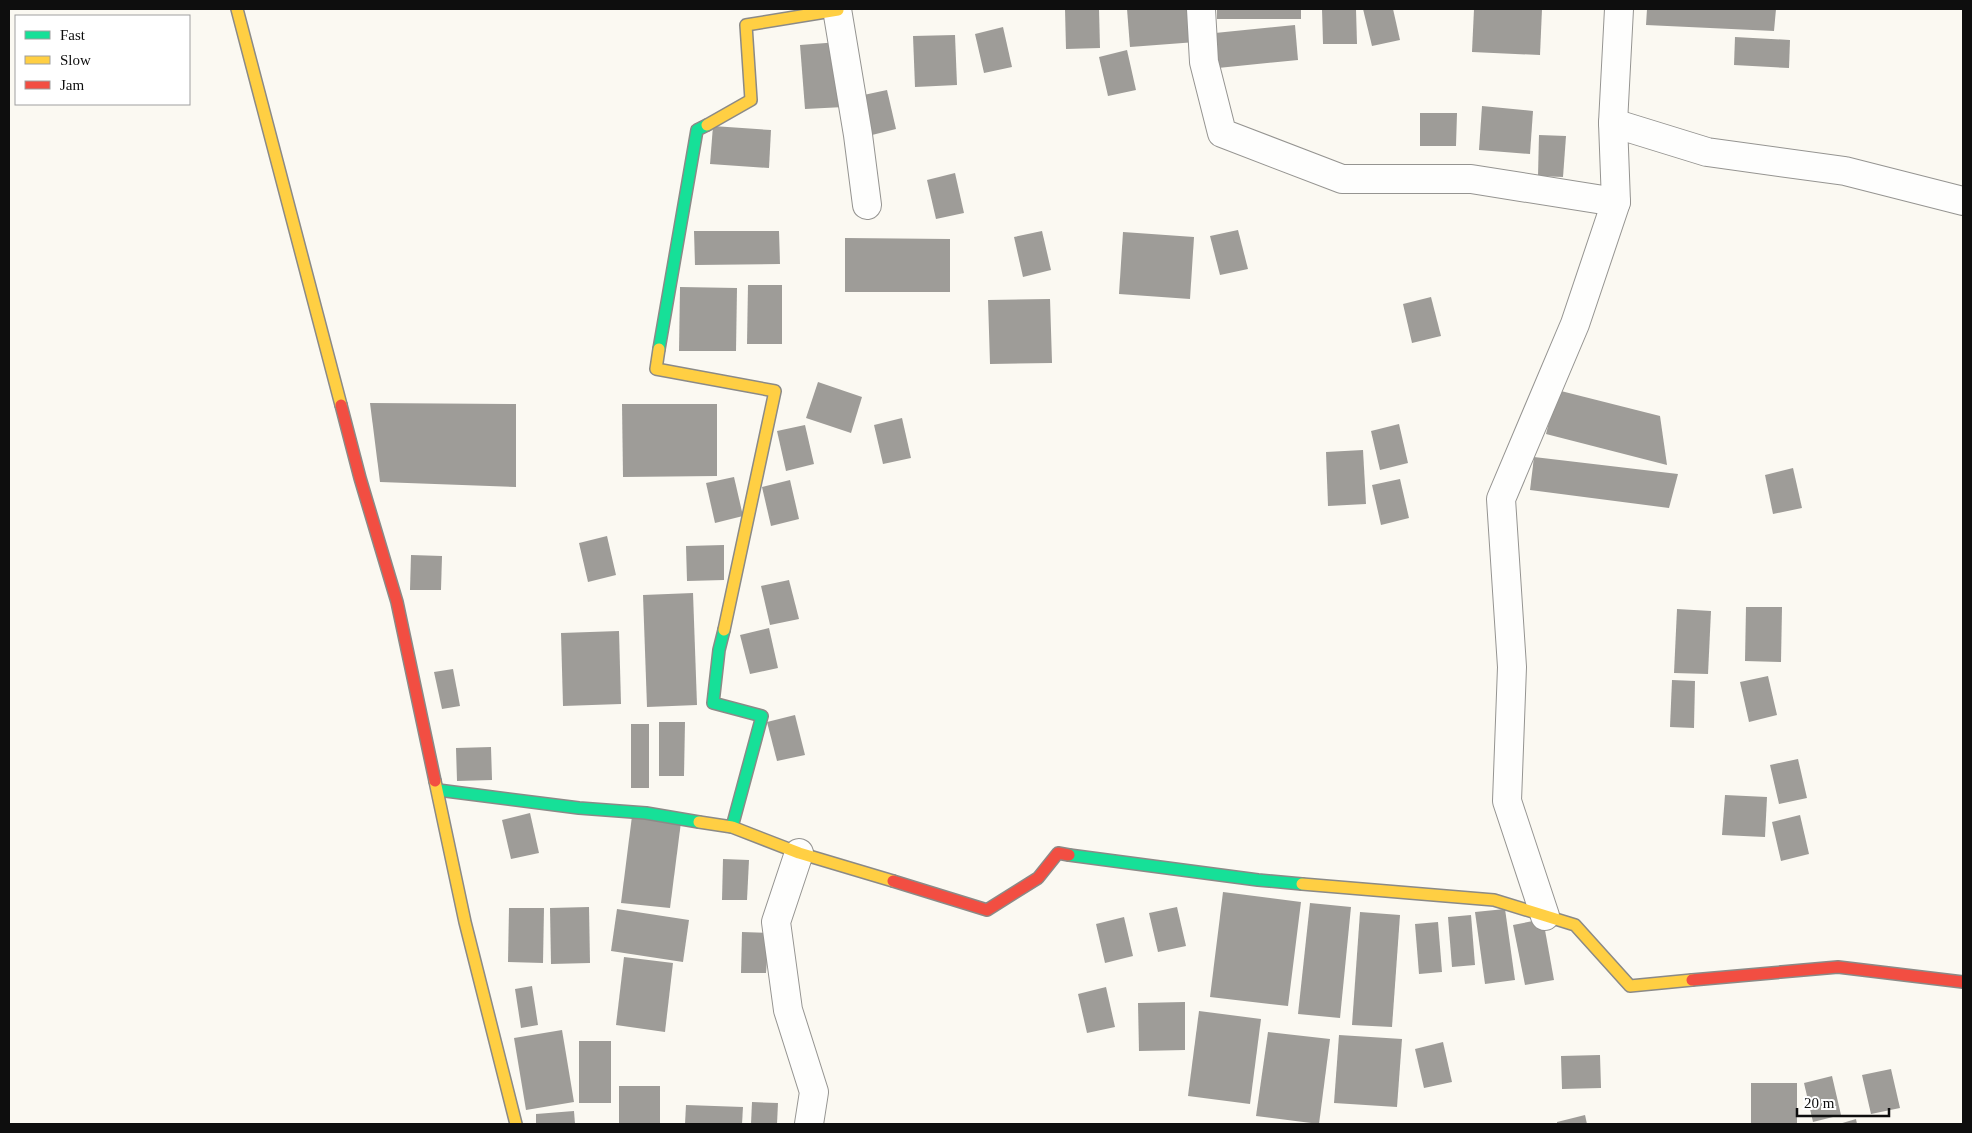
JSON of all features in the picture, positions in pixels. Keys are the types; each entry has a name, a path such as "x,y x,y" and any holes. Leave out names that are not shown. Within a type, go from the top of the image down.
{"street":[{"path":"237,9 360,478 397,602 465,922 516,1124"},
{"path":"1201,9 1204,62 1222,133 1342,179 1472,179 1616,202"},
{"path":"1545,916 1507,801 1512,666 1500,499 1575,324 1616,202 1613,123 1618,9"},
{"path":"732,828 762,716 713,702 719,650 775,392 656,369 697,130 751,100 746,25 837,10 858,135 867,205"},
{"path":"1613,123 1707,152 1845,171 1963,201"},
{"path":"438,790 579,808 646,813 732,828 799,853 987,910 1038,878 1058,853 1258,880 1494,900 1575,925 1630,986 1838,967 1963,982"},
{"path":"799,853 776,922 788,1010 814,1092 810,1124"}],"building":[{"path":"1065,9 1099,9 1100,48 1066,49"},
{"path":"1127,9 1193,9 1196,42 1130,47"},
{"path":"1217,9 1301,9 1301,19 1217,19"},
{"path":"1322,9 1356,9 1357,44 1323,44"},
{"path":"1363,9 1393,9 1400,40 1372,46"},
{"path":"1474,9 1542,9 1540,55 1472,52"},
{"path":"1647,9 1776,9 1774,31 1646,25"},
{"path":"1295,25 1298,60 1218,68 1215,33"},
{"path":"1003,27 1012,67 984,73 975,34"},
{"path":"955,35 957,85 915,87 913,36"},
{"path":"1735,37 1790,40 1789,68 1734,65"},
{"path":"839,42 844,107 805,109 800,45"},
{"path":"1127,50 1136,90 1108,96 1099,57"},
{"path":"887,90 896,129 868,136 859,96"},
{"path":"1482,106 1533,111 1530,154 1479,150"},
{"path":"1420,113 1457,113 1456,146 1420,146"},
{"path":"713,126 771,130 769,168 710,164"},
{"path":"1539,135 1566,136 1563,177 1538,176"},
{"path":"955,173 964,213 936,219 927,180"},
{"path":"1238,230 1248,269 1220,275 1210,236"},
{"path":"694,231 779,231 780,264 695,265"},
{"path":"1042,231 1051,270 1023,277 1014,237"},
{"path":"1123,232 1194,237 1190,299 1119,294"},
{"path":"845,238 950,239 950,292 845,292"},
{"path":"748,285 782,285 782,344 747,344"},
{"path":"680,287 737,288 736,351 679,351"},
{"path":"1431,297 1441,336 1412,343 1403,304"},
{"path":"1050,299 1052,363 990,364 988,300"},
{"path":"818,382 862,397 851,433 806,418"},
{"path":"1557,390 1660,416 1667,465 1546,434"},
{"path":"370,403 516,404 516,487 380,482"},
{"path":"622,404 717,404 717,476 623,477"},
{"path":"902,418 911,458 883,464 874,425"},
{"path":"1399,424 1408,463 1380,470 1371,431"},
{"path":"805,425 814,464 786,471 777,431"},
{"path":"1363,450 1366,504 1328,506 1326,452"},
{"path":"1534,457 1678,474 1669,508 1530,490"},
{"path":"1793,468 1802,508 1773,514 1765,475"},
{"path":"734,477 743,516 715,523 706,483"},
{"path":"1400,479 1409,518 1381,525 1372,485"},
{"path":"790,480 799,519 771,526 762,487"},
{"path":"607,536 616,575 588,582 579,543"},
{"path":"724,545 724,580 687,581 686,546"},
{"path":"411,555 442,556 441,590 410,590"},
{"path":"789,580 799,619 770,625 761,586"},
{"path":"693,593 697,705 647,707 643,595"},
{"path":"1746,607 1782,607 1781,662 1745,661"},
{"path":"1677,609 1711,611 1708,674 1674,673"},
{"path":"769,628 778,668 750,674 740,635"},
{"path":"619,631 621,704 563,706 561,633"},
{"path":"453,669 460,706 442,709 434,672"},
{"path":"1768,676 1777,715 1749,722 1740,682"},
{"path":"1672,680 1695,681 1694,728 1670,727"},
{"path":"795,715 805,755 777,761 767,722"},
{"path":"659,722 685,722 684,776 659,776"},
{"path":"631,724 649,724 649,788 631,788"},
{"path":"491,747 492,780 457,781 456,748"},
{"path":"1798,759 1807,798 1779,804 1770,765"},
{"path":"1725,795 1767,797 1765,837 1722,835"},
{"path":"530,813 539,853 511,859 502,820"},
{"path":"1800,815 1809,854 1781,861 1772,822"},
{"path":"632,816 681,822 670,908 621,903"},
{"path":"723,859 749,860 747,900 722,900"},
{"path":"1223,892 1301,902 1288,1006 1210,997"},
{"path":"1310,903 1351,907 1340,1018 1298,1014"},
{"path":"589,907 590,963 551,964 550,908"},
{"path":"1177,907 1186,946 1158,952 1149,913"},
{"path":"509,908 544,908 543,963 508,962"},
{"path":"617,909 689,920 683,962 611,951"},
{"path":"1505,909 1515,980 1485,984 1475,912"},
{"path":"1360,912 1400,915 1392,1027 1352,1025"},
{"path":"1471,915 1475,965 1452,967 1448,917"},
{"path":"1124,917 1133,956 1105,963 1096,924"},
{"path":"1543,919 1554,980 1525,985 1513,925"},
{"path":"1438,922 1442,972 1419,974 1415,924"},
{"path":"742,932 769,933 766,973 741,973"},
{"path":"624,957 673,963 665,1032 616,1025"},
{"path":"532,986 538,1025 521,1028 515,989"},
{"path":"1106,987 1115,1027 1087,1033 1078,994"},
{"path":"1185,1002 1185,1050 1139,1051 1138,1003"},
{"path":"1199,1011 1261,1019 1250,1104 1188,1096"},
{"path":"562,1030 574,1102 526,1110 514,1038"},
{"path":"1268,1032 1330,1039 1319,1124 1256,1116"},
{"path":"1339,1035 1402,1039 1397,1107 1334,1103"},
{"path":"579,1041 611,1041 611,1103 579,1103"},
{"path":"1443,1042 1452,1082 1424,1088 1415,1049"},
{"path":"1600,1055 1601,1088 1562,1089 1561,1056"},
{"path":"1891,1069 1900,1108 1871,1114 1862,1075"},
{"path":"1832,1076 1841,1115 1813,1122 1804,1083"},
{"path":"1751,1083 1797,1083 1797,1124 1751,1124"},
{"path":"619,1086 660,1086 660,1124 619,1124"},
{"path":"752,1102 778,1103 777,1124 751,1124"},
{"path":"686,1105 743,1107 742,1124 685,1124"},
{"path":"574,1111 575,1124 536,1124 536,1114"},
{"path":"1585,1115 1587,1124 1557,1124 1557,1122"},
{"path":"1856,1119 1857,1124 1839,1124"}],"traffic: fast":[{"path":"659,349 697,130 707,125"},
{"path":"724,630 719,650 713,703 762,716 732,827"},
{"path":"438,790 579,808 646,813 699,822"},
{"path":"1069,855 1302,884"}],"traffic: slow":[{"path":"237,9 341,405"},
{"path":"707,125 751,100 746,25 838,10"},
{"path":"659,349 656,369 775,391 724,630"},
{"path":"435,781 465,922 516,1124"},
{"path":"699,822 732,827 799,853 893,881"},
{"path":"1302,884 1494,900 1575,925 1630,986 1692,980"}],"traffic: jam":[{"path":"341,405 360,478 397,602 435,781"},
{"path":"893,881 987,910 1038,878 1058,853 1069,855"},
{"path":"1692,980 1838,967 1963,982"}]}
